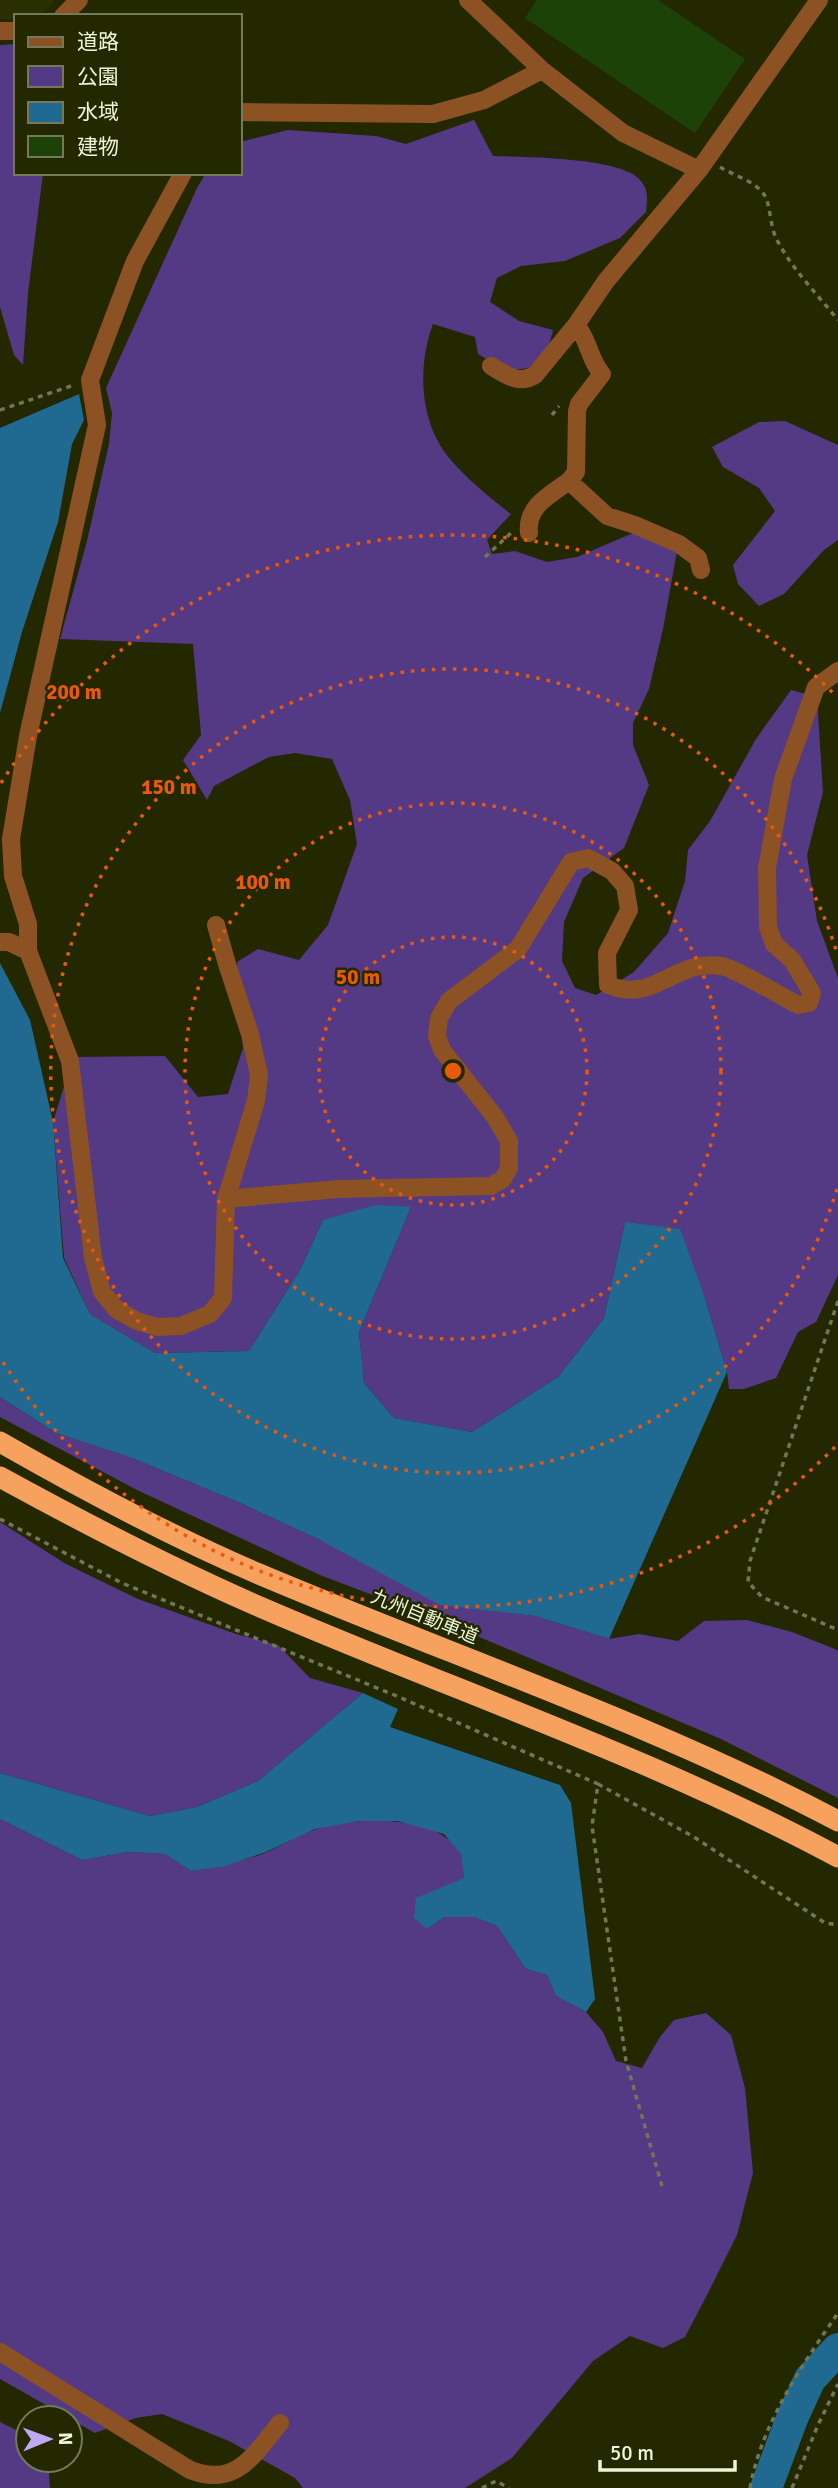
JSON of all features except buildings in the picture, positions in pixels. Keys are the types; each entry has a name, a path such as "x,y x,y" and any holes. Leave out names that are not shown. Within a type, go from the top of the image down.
{"highway":[{"name":"九州自動車道","path":"0,1442 153,1524 258,1573 600,1709 838,1821"},
{"path":"0,1478 151,1557 251,1602 592,1742 797,1835 838,1857"}],"street":[{"path":"65,14 79,0"},
{"path":"468,0 542,70 623,133 702,165"},
{"path":"491,366 509,377 527,380 536,375 576,325 606,281 702,165 819,0"},
{"path":"242,113 433,114 484,100 542,70"},
{"path":"182,175 135,261 90,380 97,425 28,736 11,839 13,876 28,924 28,951 70,1061 93,1258 102,1292 117,1310 136,1321 158,1326 181,1326 210,1314 223,1298 226,1199 256,1101 258,1075 250,1034 216,925"},
{"path":"528,527 535,508 569,481 576,472 576,411 602,374 596,368 584,334 576,325"},
{"path":"569,481 607,516 635,524 679,544 698,558 701,570"},
{"path":"226,1199 339,1188 491,1186 503,1179 509,1168 509,1141 495,1117 442,1050 437,1036 439,1018 449,1001 519,950 571,862 588,858 612,871 625,886 629,909 607,953 608,985 623,991 647,989 686,968 722,966 799,1005 809,1003 812,993 792,960 774,944 768,927 767,868 783,779 816,687 838,671"},
{"path":"0,942 28,951"},
{"path":"0,2352 202,2475 229,2474 243,2466 280,2423"}],"path":[{"path":"702,165 758,188 766,197 774,234 786,256 838,320"},
{"path":"0,410 90,380"},
{"path":"485,557 515,528 528,527"},
{"path":"838,1301 750,1561 748,1582 762,1597 838,1630"},
{"path":"0,1519 122,1583 399,1697 598,1784 694,1837 825,1923 838,1925"},
{"path":"598,1784 592,1826 626,2061 662,2186"},
{"path":"750,2488 752,2474 771,2425 794,2381 838,2313"},
{"path":"792,2488 838,2384"},
{"path":"482,2488 496,2481 509,2488"}],"shaded area":[{"path":"0,0 54,0 40,14 14,14 14,19 0,19"}],"green space":[{"path":"14,44 14,175 43,175 28,293 23,365 14,355 0,307 0,45"},
{"path":"474,120 493,156 572,160 615,167 631,173 641,181 647,196 646,212 620,238 565,261 521,266 497,278 490,302 519,321 553,330 549,346 529,368 507,371 478,354 475,337 433,324 425,354 425,401 433,431 440,445 463,473 511,514 487,540 492,554 515,551 547,562 577,557 633,533 677,551 649,689 633,723 633,745 649,785 624,848 583,878 564,922 562,961 575,988 596,995 634,972 668,933 685,881 688,850 710,821 756,739 791,690 817,697 823,792 807,855 817,921 838,978 838,1275 816,1322 798,1332 776,1378 744,1389 729,1389 727,1372 703,1292 625,1222 604,1318 558,1377 472,1432 394,1418 364,1383 359,1332 411,1207 323,1220 300,1270 249,1351 155,1353 90,1314 64,1258 53,1122 73,1057 165,1056 198,1097 228,1094 243,1048 237,962 258,949 299,960 328,925 357,844 350,800 332,759 295,753 269,757 214,786 207,800 183,760 201,735 193,644 60,639 87,541 109,444 112,413 106,388 197,188 205,175 242,175 242,142 288,130 376,136 406,144"},
{"path":"785,421 838,445 838,540 824,550 784,594 759,606 738,584 733,565 775,511 759,488 723,467 712,447 759,422"},
{"path":"0,1397 56,1433 132,1458 490,1610 535,1616 609,1639 639,1634 678,1641 704,1621 747,1620 792,1632 835,1649 838,1651 838,1798 721,1739 451,1625 320,1575 137,1490 0,1417"},
{"path":"0,1522 66,1564 138,1599 236,1634 278,1645 310,1678 363,1693 258,1781 197,1807 150,1816 0,1773"},
{"path":"0,1819 82,1860 128,1852 165,1854 191,1871 256,1856 330,1825 371,1821 413,1824 448,1839 460,1852 463,1861 464,1878 427,1929 444,1917 474,1917 497,1926 526,1969 547,1975 556,1996 586,2012 603,2032 616,2061 642,2068 660,2037 674,2020 706,2013 731,2035 745,2088 753,2173 737,2235 685,2337 663,2348 630,2336 593,2361 512,2458 465,2488 303,2488 295,2478 229,2441 162,2414 136,2418 95,2433 84,2427 84,2404 44,2404 0,2379"},
{"path":"0,2422 14,2429 14,2474 49,2474 50,2488 0,2488"}],"water":[{"path":"79,394 84,420 72,444 58,522 22,632 0,713 0,428"},
{"path":"0,963 30,1020 53,1122 63,1258 90,1314 155,1353 249,1351 300,1270 323,1220 376,1205 411,1207 359,1332 364,1383 394,1418 472,1432 558,1377 604,1318 625,1222 680,1229 703,1292 727,1372 609,1639 535,1616 440,1605 320,1540 238,1502 132,1458 56,1433 0,1397"},
{"path":"363,1693 398,1709 390,1727 560,1785 571,1803 595,1999 586,2012 556,1996 547,1975 526,1969 497,1926 474,1917 444,1917 427,1929 414,1918 416,1898 464,1878 461,1854 444,1834 398,1821 358,1821 315,1829 266,1852 225,1866 191,1871 165,1854 128,1852 82,1860 0,1819 0,1773 150,1816 197,1807 258,1781"}],"waterway":[{"path":"766,2488 810,2379 838,2349"}]}
